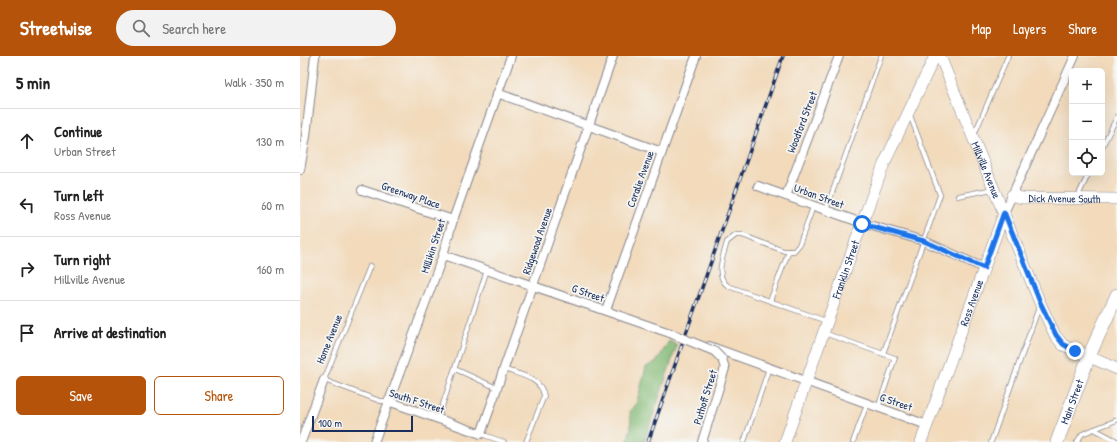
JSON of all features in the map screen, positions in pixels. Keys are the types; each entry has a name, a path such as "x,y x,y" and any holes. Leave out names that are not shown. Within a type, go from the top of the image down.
{"main road":[{"name":"Franklin Street","path":"786,442 884,164 935,56"},
{"name":"Millville Avenue","path":"940,56 1040,302 1059,340 1069,348 1117,369"},
{"name":"Dick Avenue South","path":"1012,195 1022,198 1117,200"},
{"name":"Ross Avenue","path":"921,442 1004,212"},
{"name":"Main Street","path":"1057,442 1089,356 1117,295"}],"street":[{"path":"300,170 306,136 315,56"},
{"name":"Millikin Street","path":"374,442 443,255 453,220 511,56"},
{"name":"Ridgewood Avenue","path":"481,434 613,56"},
{"name":"Coralie Avenue","path":"606,310 696,56"},
{"name":"Woodford Street","path":"786,196 839,56"},
{"name":"Ross Avenue","path":"1004,212 1075,56"},
{"path":"497,93 662,152"},
{"name":"Urban Street","path":"758,186 862,224 924,241 984,268"},
{"name":"Greenway Place","path":"362,190 453,220"},
{"name":"G Street","path":"443,255 670,333 714,351 722,359"},
{"name":"G Street","path":"699,343 927,425"},
{"name":"Puthoff Street","path":"702,442 725,368 722,359"},
{"name":"Home Avenue","path":"301,442 324,380"},
{"name":"South F Street","path":"388,401 481,434"}],"lane":[{"path":"826,211 881,56"},
{"path":"973,138 1008,56"},
{"path":"883,354 940,195 908,111"},
{"path":"1105,141 1117,117"},
{"path":"1076,199 1088,176"},
{"path":"958,196 994,189"},
{"path":"813,207 799,245 794,251 789,251 742,235 736,235 727,242 720,275 722,282 728,286 828,322"},
{"path":"770,301 789,251"},
{"name":"Home Avenue","path":"324,380 370,266"},
{"path":"438,419 487,270"},
{"path":"990,442 1040,302"},
{"path":"824,333 895,358 878,408"},
{"path":"744,442 769,368"},
{"path":"455,369 497,388"},
{"path":"504,369 538,382 543,388 544,396 526,442"},
{"name":"South F Street","path":"324,380 380,401 388,401"},
{"path":"853,442 867,404"},
{"path":"1077,442 1082,434 1117,420"},
{"path":"1094,429 1117,441"},
{"name":"South F Street","path":"481,434 504,442"}],"green space":[{"path":"669,341 677,345 644,442 627,442 631,427 630,410 636,405 646,367 657,361"}],"railway":[{"path":"648,442 783,56"}],"route":[{"path":"862,224 924,241 984,268 1004,212 1040,302 1056,335 1063,344 1075,351"}]}
